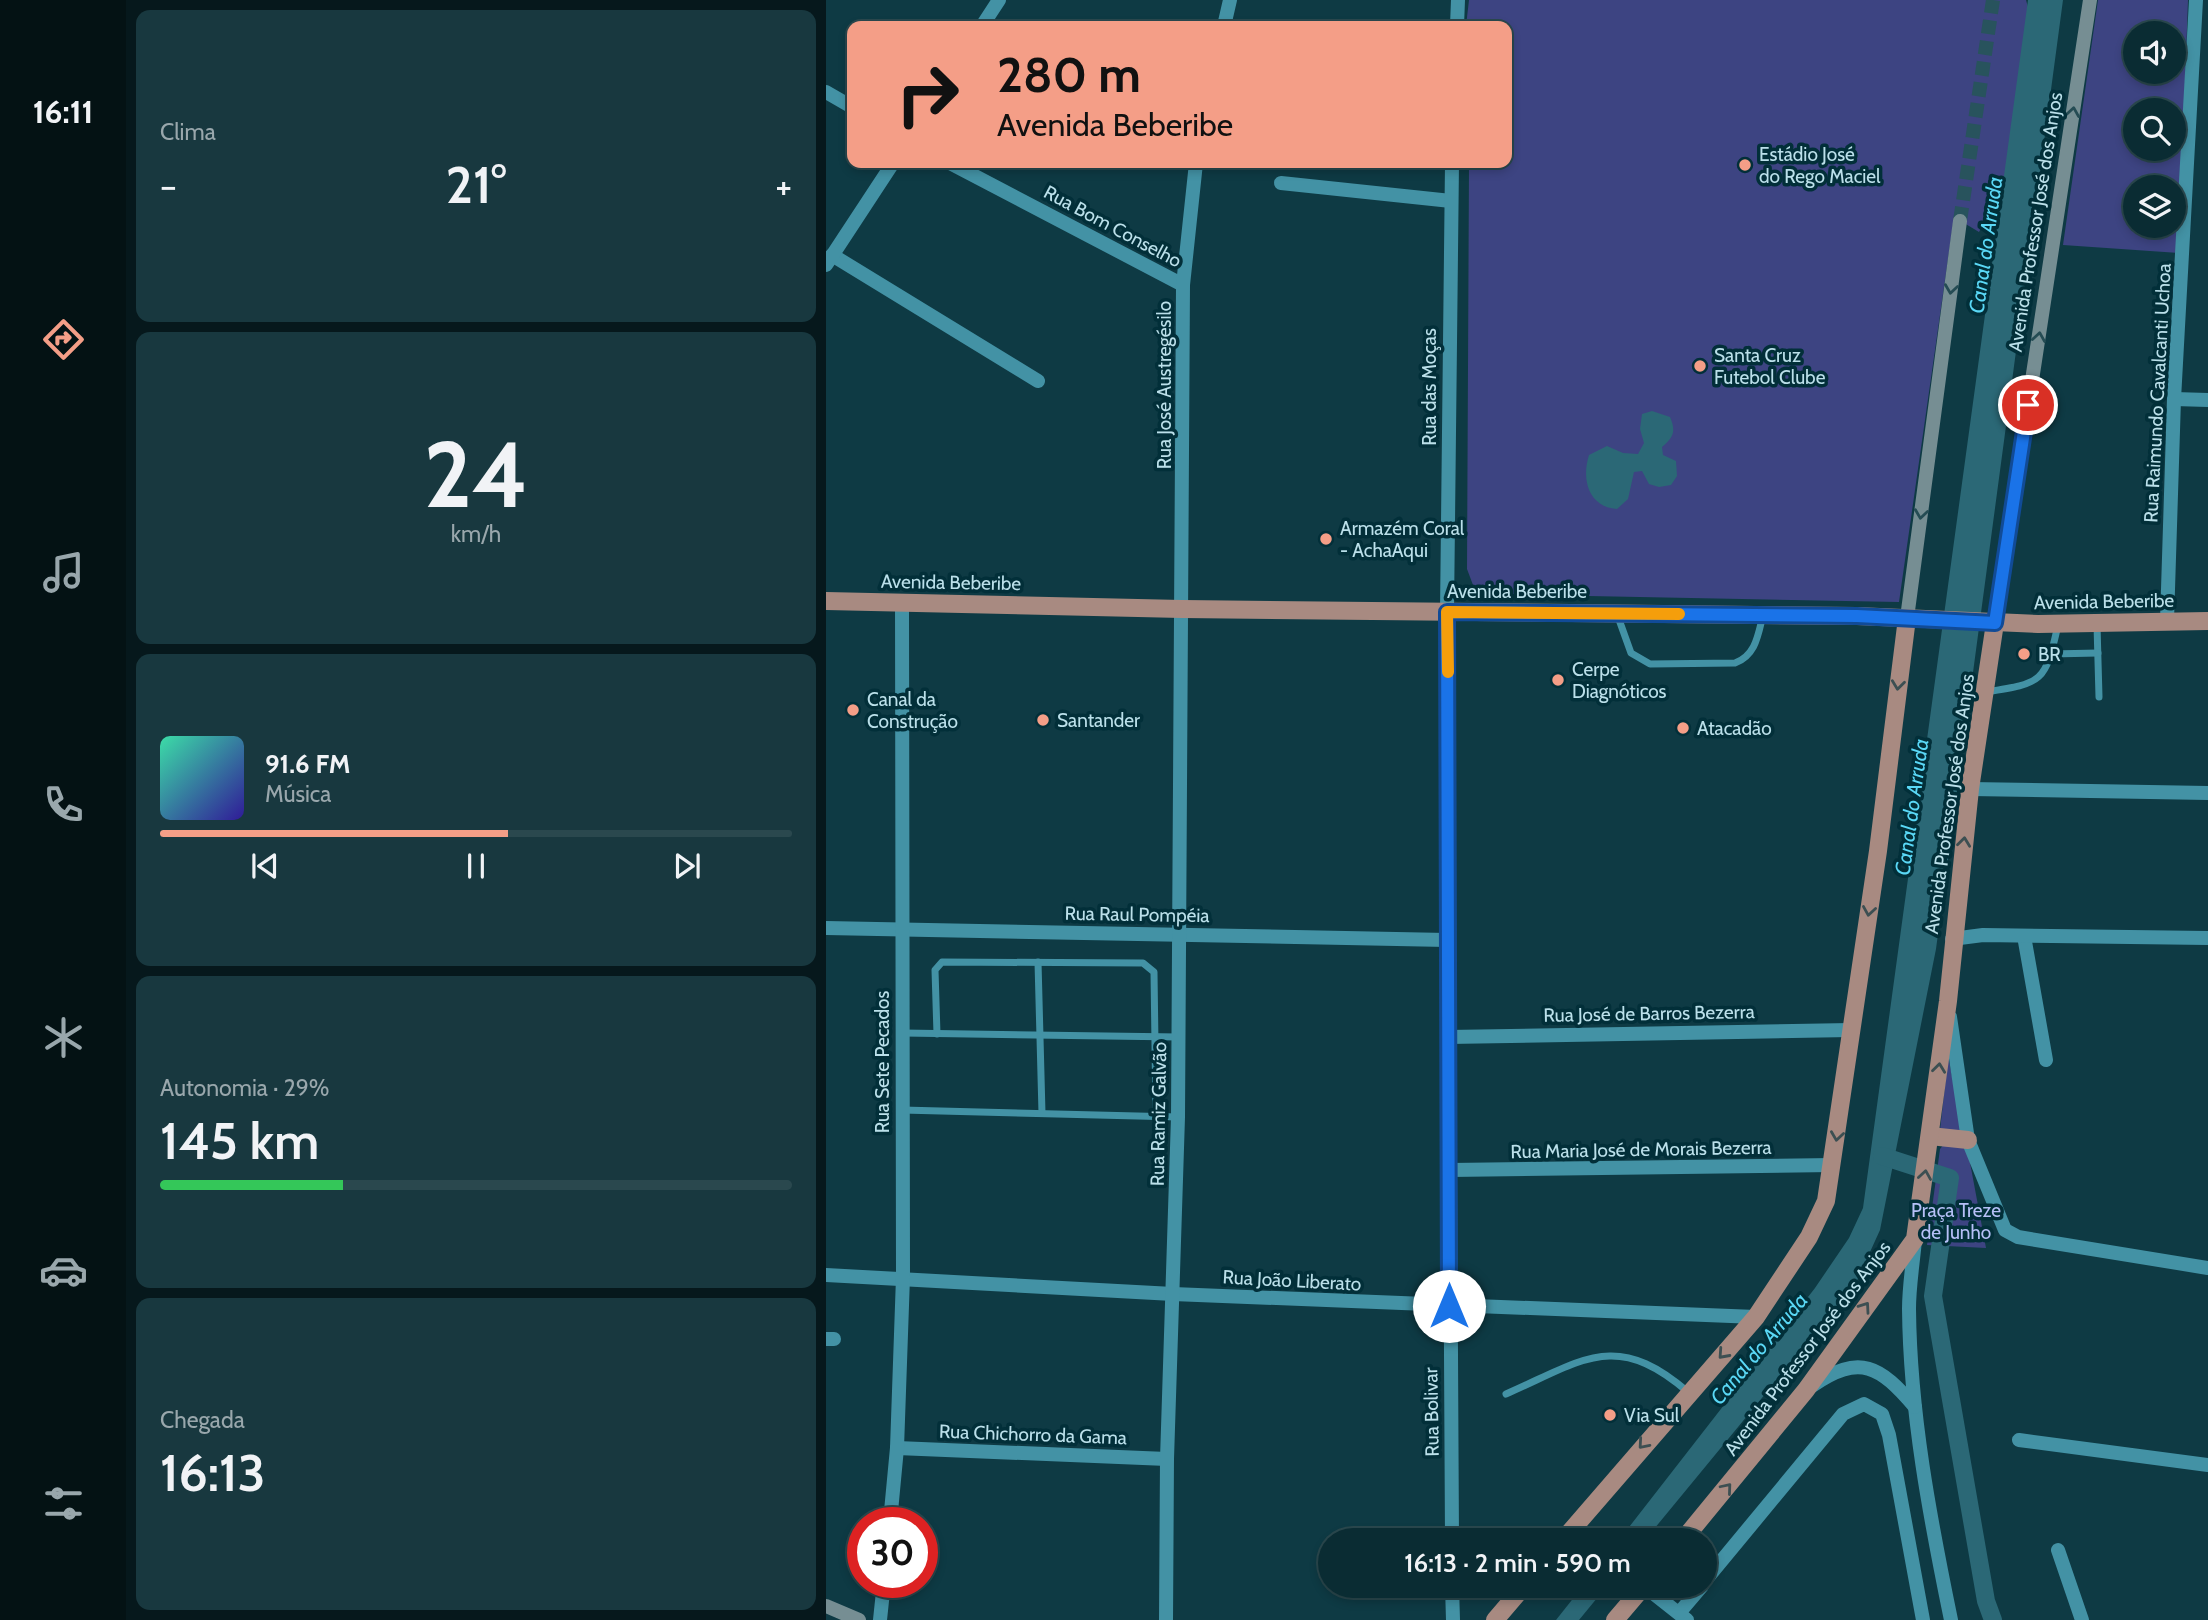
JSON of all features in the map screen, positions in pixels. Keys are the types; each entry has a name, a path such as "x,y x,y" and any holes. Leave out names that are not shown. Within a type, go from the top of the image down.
{"main road":[{"name":"Avenida Professor José dos Anjos","path":"1693,1528 1806,1390 1915,1238 1948,1002 1952,939 1984,692 1988,622 2090,0"},
{"path":"1573,1528 1756,1317 1810,1237 1826,1201 1878,851 1961,221"},
{"name":"Avenida Beberibe","path":"826,601 1182,609 1763,615 2059,624 2208,621"},
{"path":"1930,1140 1968,1140"},
{"path":"1496,1620 1514,1598"},
{"path":"1615,1620 1634,1598"},
{"path":"826,1606 859,1620"}],"street":[{"path":"985,21 999,0"},
{"path":"1225,21 1230,0"},
{"path":"1457,21 1458,0"},
{"name":"Rua Raimundo Cavalcanti Uchoa","path":"2167,621 2174,398 2196,0"},
{"path":"826,92 847,104"},
{"path":"890,168 829,260 1038,381"},
{"name":"Rua Bom Conselho","path":"960,168 1183,285"},
{"name":"Rua José Austregésilo","path":"1182,609 1183,285 1195,168"},
{"name":"Rua das Moças","path":"1447,612 1452,168"},
{"path":"1281,183 1451,201"},
{"path":"2174,398 2208,400"},
{"name":"Rua Sete Pecados","path":"891,1507 897,1448 903,1278 902,601"},
{"name":"Rua Ramiz Galvão","path":"1166,1620 1167,1459 1178,1117 1182,609"},
{"name":"Rua Bolivar","path":"1447,612 1452,1528"},
{"path":"1970,789 2208,793"},
{"name":"Rua Raul Pompéia","path":"826,928 1447,940"},
{"path":"1952,939 2024,936 2208,938"},
{"path":"2024,936 2046,1060"},
{"path":"1948,1002 1968,1140 2001,1225 2018,1237 2208,1268"},
{"name":"Rua José de Barros Bezerra","path":"1448,1037 1851,1030"},
{"name":"Rua Maria José de Morais Bezerra","path":"1450,1170 1833,1166"},
{"path":"1915,1238 1909,1308 1915,1407 1932,1528 1951,1620"},
{"name":"Rua João Liberato","path":"826,1275 1173,1294 1756,1317"},
{"path":"1806,1390 1844,1368 1868,1367 1896,1384 1915,1407"},
{"path":"1717,1567 1843,1414 1864,1404 1882,1414 1889,1435 1923,1620"},
{"path":"2019,1440 2208,1465"},
{"name":"Rua Chichorro da Gama","path":"897,1448 1167,1459"},
{"path":"2058,1550 2082,1620"},
{"path":"880,1620 882,1598"},
{"path":"1452,1598 1453,1620"},
{"path":"1659,1598 1683,1617 1695,1598"}],"lane":[{"path":"1617,613 1631,653 1650,664 1735,663 1743,660 1756,643 1763,615"},
{"path":"2096,623 2099,697"},
{"path":"1984,692 2028,686 2040,677 2052,654 2059,624"},
{"path":"2052,654 2098,653"},
{"path":"937,1034 937,965 942,962 1143,963 1154,972 1156,1116"},
{"path":"1038,962 1042,1113"},
{"path":"902,1033 1179,1037"},
{"path":"901,1110 1178,1117"},
{"path":"1506,1394 1598,1354 1621,1354 1642,1361 1688,1393"}],"green space":[{"name":"Santa Cruz Futebol Clube","path":"1469,0 2026,0 2031,18 2015,149 2001,192 1979,232 1954,217 1899,602 1487,594 1473,585 1467,569 1469,168 1512,168 1512,21 1467,21"},
{"path":"2098,0 2188,0 2186,56 2186,21 2123,21 2123,84 2185,84 2185,98 2123,98 2123,161 2182,161 2182,175 2123,175 2123,238 2180,238 2179,253 2063,245"},
{"path":"1949,1060 1962,1131 1940,1130"},
{"name":"Praça Treze de Junho","path":"1944,1144 1960,1145 1968,1152 1986,1248 1927,1245 1940,1149"}],"shaded area":[{"path":"2028,0 2063,0 1936,949 1880,1230 1855,1285 1655,1528 1628,1528 1815,1288 1849,1238 1863,1208"},
{"path":"1652,411 1670,417 1673,433 1662,447 1663,455 1676,461 1677,476 1671,485 1659,487 1649,484 1642,471 1634,472 1628,499 1617,509 1607,507 1594,498 1587,483 1589,455 1607,446 1623,453 1638,454 1644,443 1640,429 1642,414"},
{"path":"1573,1598 1597,1598 1579,1620 1556,1620"}],"waterway":[{"path":"1882,1156 1950,1178 1933,1296 1986,1601 1993,1620"}],"tunnel":[{"path":"1960,221 1993,0"}],"slow traffic":[{"path":"1448,672 1447,612 1679,614"}],"place":[{"name":"Estádio José do Rego Maciel","path":"1745,165"},
{"name":"Santa Cruz Futebol Clube","path":"1700,366"},
{"name":"Armazém Coral - AchaAqui","path":"1326,539"},
{"name":"BR","path":"2024,654"},
{"name":"Cerpe Diagnóticos","path":"1558,680"},
{"name":"Canal da Construção","path":"853,710"},
{"name":"Santander","path":"1043,720"},
{"name":"Atacadão","path":"1683,728"},
{"name":"Via Sul","path":"1610,1415"}],"route":[{"path":"1449,1306 1447,612 1857,616 1995,623 2028,405"}],"water label":[{"name":"Canal do Arruda","path":"1986,245"},
{"name":"Canal do Arruda","path":"1912,807"},
{"name":"Canal do Arruda","path":"1759,1349"}]}
